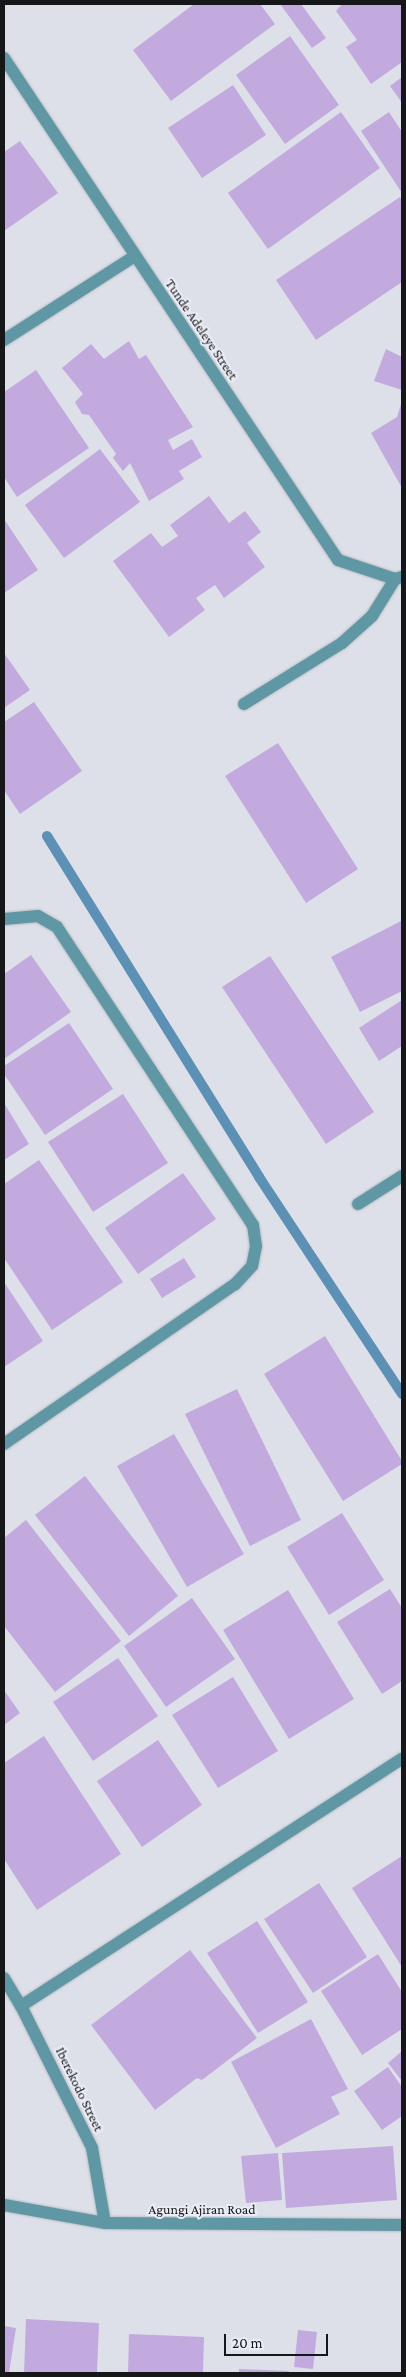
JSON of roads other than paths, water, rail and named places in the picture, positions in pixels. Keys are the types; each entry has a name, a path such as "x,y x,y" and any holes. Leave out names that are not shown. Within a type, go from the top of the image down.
{"street":[{"name":"Tunde Adeleye Street","path":"4,58 338,560 399,578"},
{"path":"4,340 135,256"},
{"path":"244,704 342,643 372,616 399,578"},
{"path":"4,919 38,916 57,927 253,1225 256,1246 252,1266 235,1284 4,1444"},
{"path":"358,1204 402,1176"},
{"path":"22,2006 402,1759"},
{"name":"Iberekodo Street","path":"4,1978 22,2006 92,2148 105,2223"},
{"name":"Agungi Ajiran Road","path":"4,2205 105,2223 402,2225"}],"waterway":[{"path":"47,836 259,1177 402,1394"}]}
